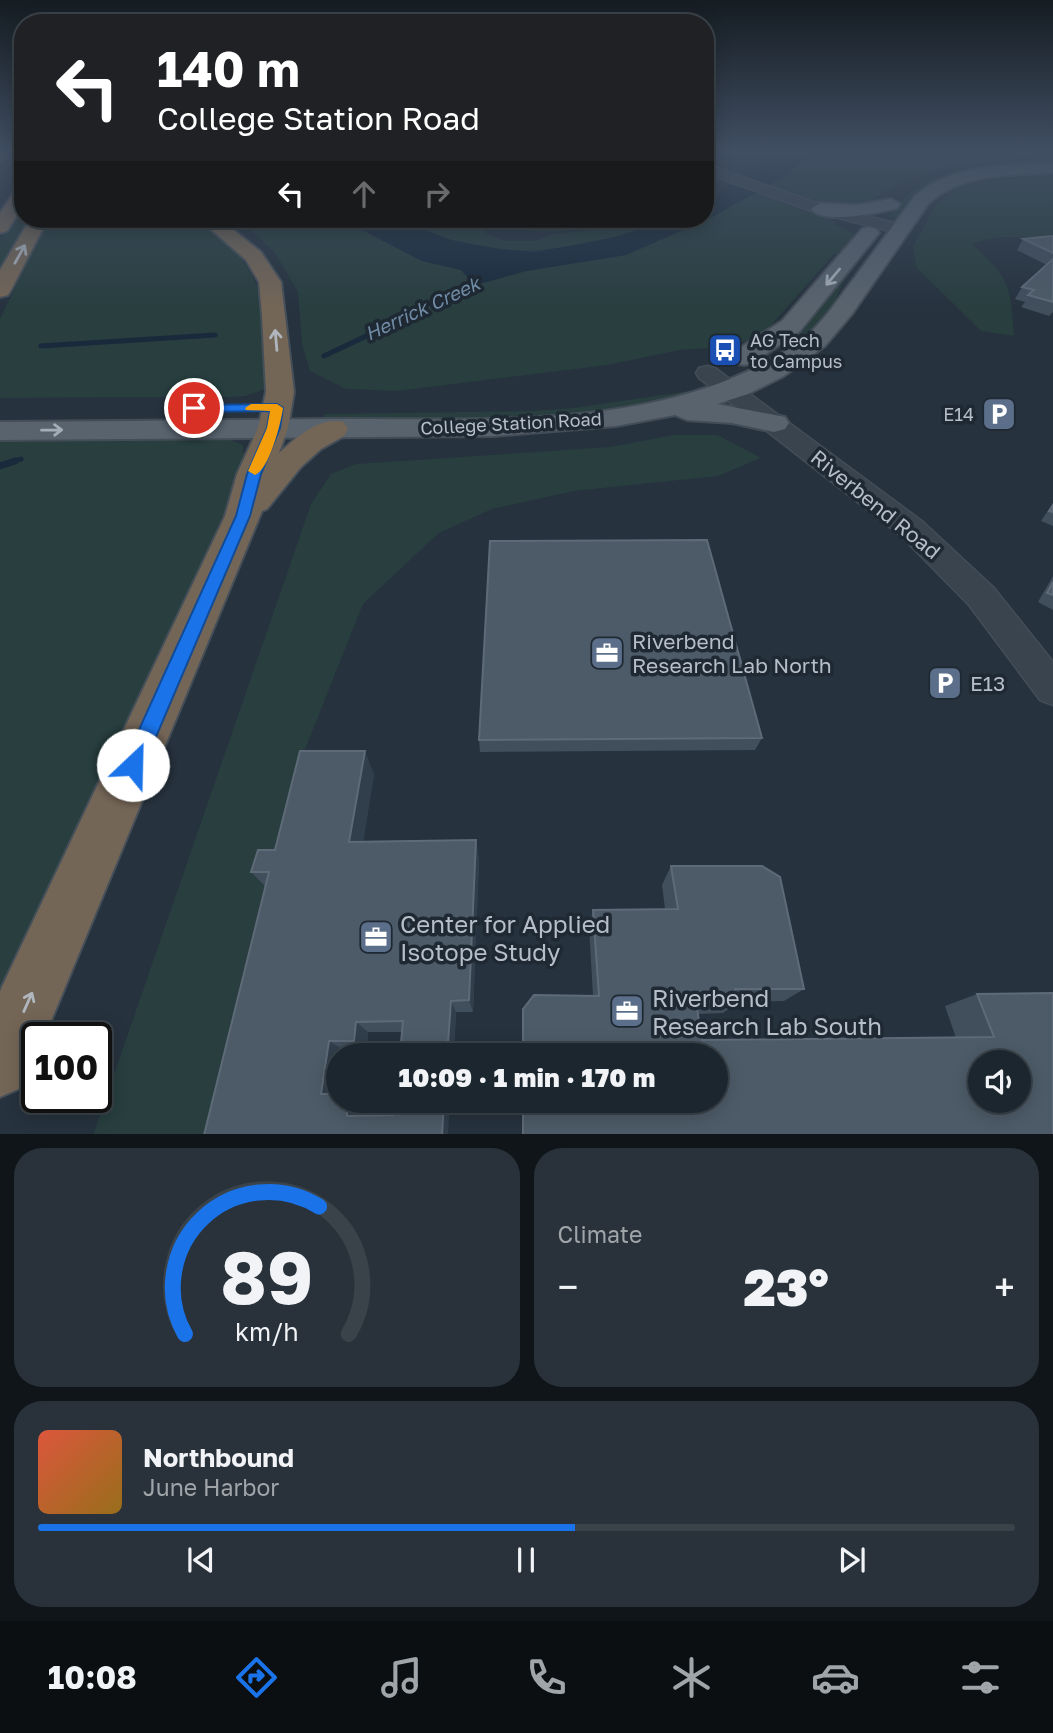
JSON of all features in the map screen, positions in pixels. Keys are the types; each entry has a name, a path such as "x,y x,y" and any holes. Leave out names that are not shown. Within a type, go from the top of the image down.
{"highway":[{"path":"0,227 14,206"},
{"path":"0,290 34,228"},
{"path":"0,1064 243,516 254,474 275,418 280,392 270,282 254,256 219,228"},
{"path":"243,516 275,475 308,443 333,429"}],"main road":[{"name":"College Station Road","path":"0,431 540,406 719,381 777,368 807,348 831,326 899,203"},
{"name":"College Station Road","path":"0,410 275,418 333,429 556,424 646,412 719,381 790,326 889,219 913,203"},
{"path":"820,209 856,211 889,219"},
{"path":"646,412 732,414 772,422 765,391 777,368"}],"street":[{"path":"803,203 820,209 889,219"},
{"name":"Riverbend Road","path":"719,381 912,529 944,558 981,596 1053,689"}],"green space":[{"path":"737,203 808,203 800,209 836,221 834,224 855,234 766,331 750,340 726,347 680,350 608,365 397,391 346,389 310,371 302,344 298,292 275,253 248,228 358,228 422,261 461,270 479,284 526,271 626,255 687,228 714,228 714,216"},
{"path":"818,203 870,203 866,207 828,206"},
{"path":"913,203 899,219 888,217 898,205"},
{"path":"1053,203 1053,241 1012,237 972,244 994,266 1006,284 1012,306 1014,336 981,331 916,267 913,246 937,205"},
{"path":"14,217 14,228 25,228 0,270 0,239"},
{"path":"44,228 208,228 238,254 257,288 264,327 267,380 265,389 246,396 228,397 0,398 0,319"},
{"path":"422,228 486,228 486,234 504,241 536,241 553,234 594,228 644,228 569,247 536,250 503,250 469,245"},
{"path":"507,228 582,228 561,231"},
{"path":"876,235 878,236 842,284 832,309 810,334 788,351 780,353 796,340"},
{"path":"689,391 692,393 632,408 540,419 322,422 325,414 531,411 574,408"},
{"path":"673,435 718,435 761,458 718,476 574,491 492,509 439,533 363,604 304,752 212,1134 93,1134 101,1113 112,1113 112,1080 311,504 331,474 356,464 610,447"},
{"path":"228,439 243,445 243,453 250,453 236,488 0,1000 0,440"}],"water":[{"path":"714,203 737,203 714,216"},
{"path":"358,228 420,228 451,240 536,252 616,237 643,228 687,228 626,255 526,271 479,284 469,279 461,270 422,261"}],"building":[{"path":"1053,236 1053,253 1023,239"},
{"path":"1053,259 1053,302 1028,295 1034,290 1022,287"},
{"name":"Riverbend Research Lab North","path":"707,540 762,738 479,740 490,541"},
{"path":"1053,582 1053,595 1047,593"},
{"name":"Center for Applied Isotope Study","path":"300,751 365,751 349,842 476,840 469,1000 451,1001 448,1043 401,1043 403,1021 356,1022 354,1041 326,1043 321,1094 326,1094 326,1113 347,1113 347,1116 443,1113 442,1134 204,1134 269,872 251,872 258,850 275,850"},
{"name":"Riverbend Research Lab South","path":"671,866 762,866 780,877 804,989 735,989 738,1002 696,1002 702,1040 994,1037 977,994 1053,993 1053,1134 523,1134 523,1113 728,1113 728,1043 523,1043 523,1009 534,995 599,996 593,910 678,909"}],"waterway":[{"name":"Herrick Creek","path":"379,330 448,294 484,280"},
{"name":"Herrick Creek","path":"324,356 379,330"},
{"path":"41,346 215,335"},
{"name":"Herrick Creek","path":"10,463 21,459"},
{"name":"Herrick Creek","path":"0,466 15,461"}],"slow traffic":[{"path":"251,408 277,408 273,428 255,471"}],"place":[{"name":"AG Tech to Campus","path":"725,350"},
{"name":"E14","path":"999,414"},
{"name":"Riverbend Research Lab North","path":"607,653"},
{"name":"E13","path":"945,683"},
{"name":"Center for Applied Isotope Study","path":"376,937"},
{"name":"Riverbend Research Lab South","path":"627,1011"}],"route":[{"path":"133,765 243,516 254,474 273,428 277,408 194,408"}]}
